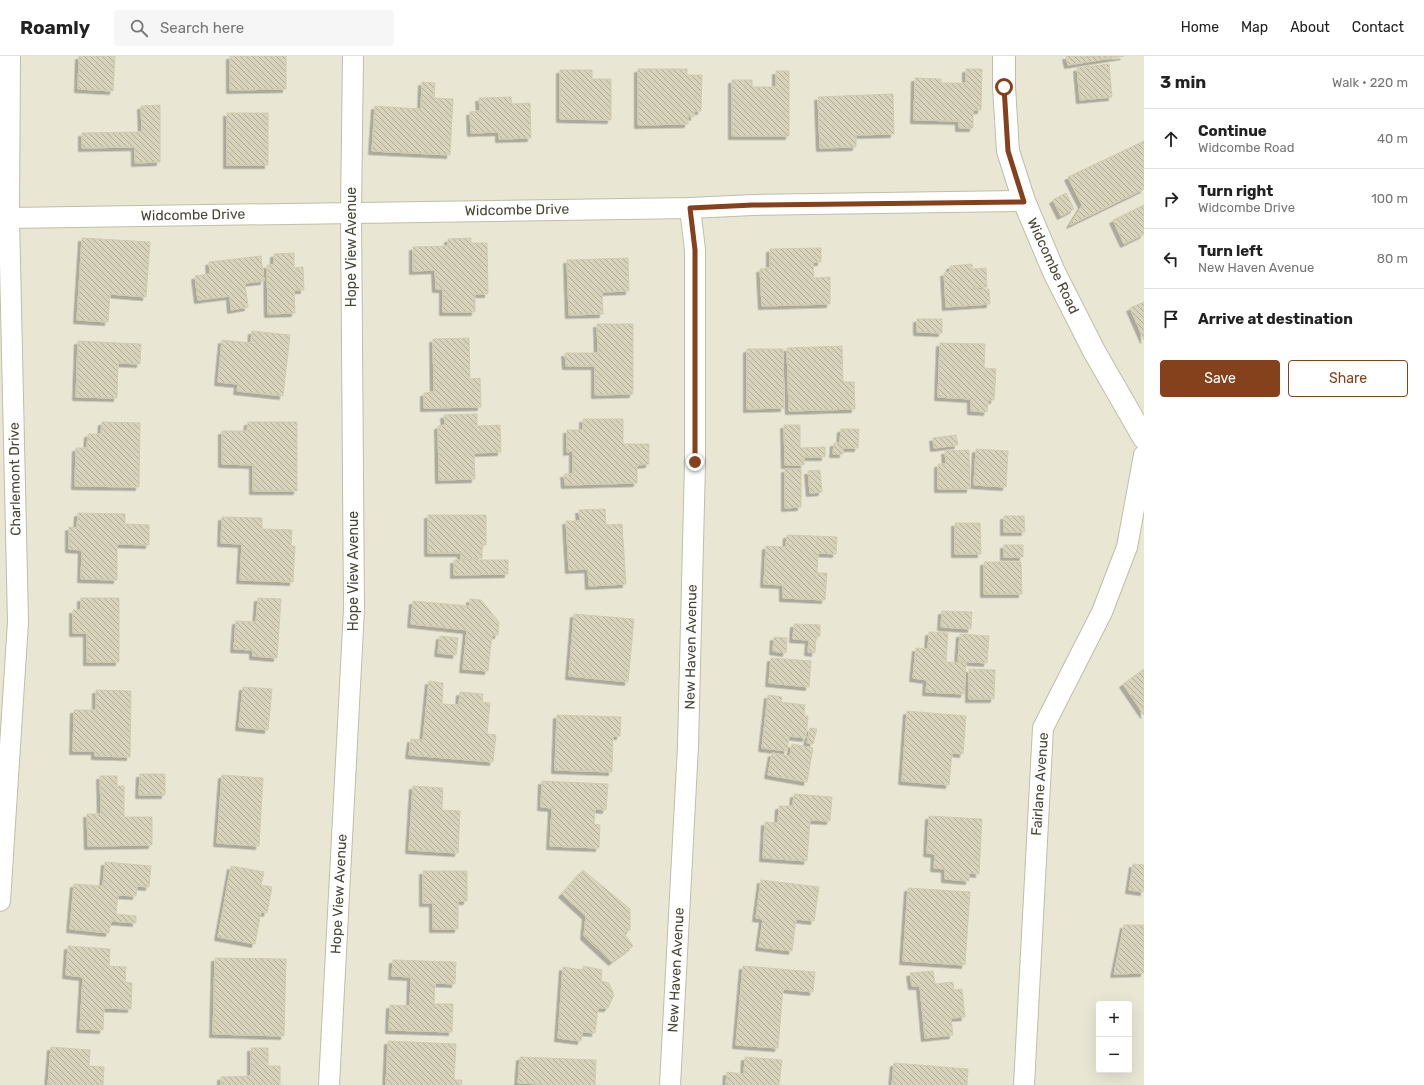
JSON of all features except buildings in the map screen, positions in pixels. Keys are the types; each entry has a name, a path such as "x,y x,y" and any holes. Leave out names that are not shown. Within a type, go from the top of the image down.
{"street":[{"name":"Charlemont Drive","path":"0,901 18,622 9,218 10,56"},
{"name":"Hope View Avenue","path":"329,1085 354,609 351,212 353,56"},
{"name":"Widcombe Road","path":"1004,56 1004,87 1008,151 1024,202 1054,272 1094,351 1144,438"},
{"name":"Widcombe Drive","path":"9,218 690,208 753,205 1024,202"},
{"name":"New Haven Avenue","path":"670,1085 688,746 695,478 695,250 690,208"},
{"name":"Fairlane Avenue","path":"1024,1085 1043,728 1102,612 1127,547 1144,455"}],"shaded area":[{"path":"0,56 1144,56 1144,1085 0,1085"}],"route":[{"path":"695,462 695,250 690,208 753,205 1024,202 1008,151 1004,87"}]}
